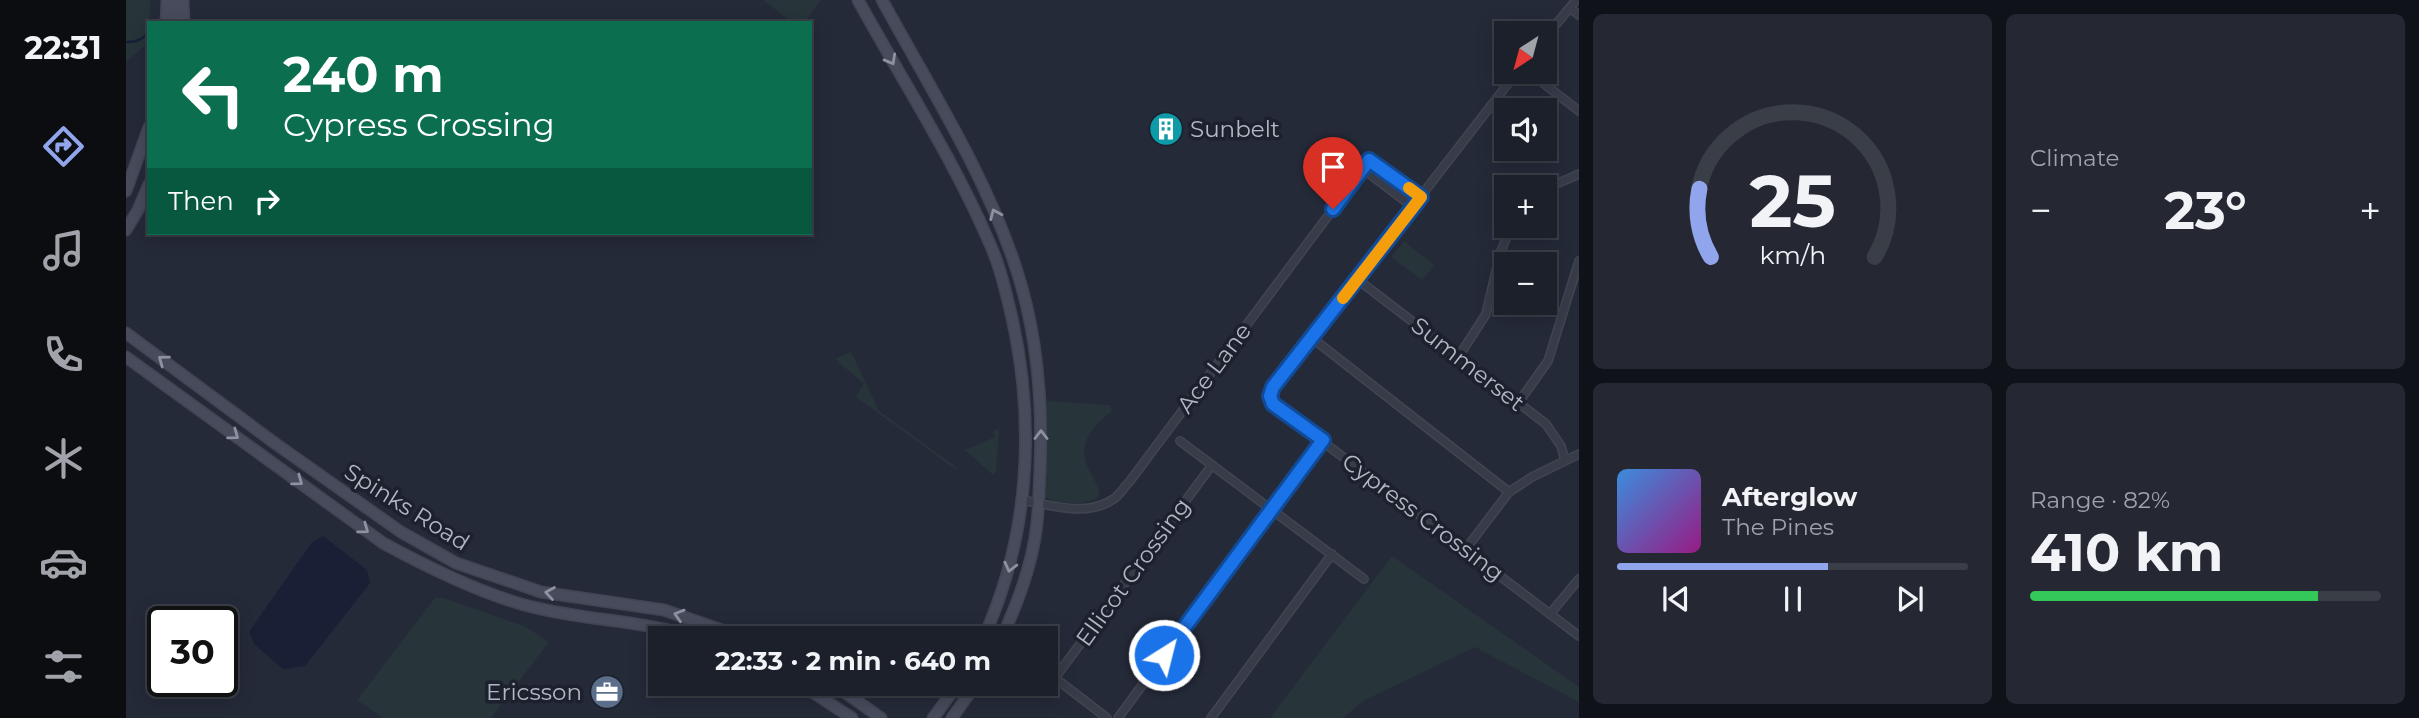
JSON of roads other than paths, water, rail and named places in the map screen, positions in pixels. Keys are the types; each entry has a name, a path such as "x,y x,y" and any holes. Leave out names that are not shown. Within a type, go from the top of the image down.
{"main road":[{"path":"166,0 166,21"},
{"path":"174,0 176,17 182,21"},
{"path":"183,0 184,21"},
{"path":"858,0 967,195 990,244 1008,303 1024,379 1027,450 1017,536 1005,585 988,626"},
{"path":"882,0 984,187 1016,266 1037,362 1041,410 1037,522 1021,591 1006,626"},
{"path":"126,191 147,133"},
{"path":"126,230 147,189"},
{"path":"1008,303 1024,299"},
{"name":"Spinks Road","path":"126,333 401,532 456,563 541,592 664,610 710,626"},
{"name":"Spinks Road","path":"126,357 383,543 451,577 522,604 649,626"},
{"path":"451,577 456,563"},
{"path":"596,618 599,600"},
{"path":"818,696 852,718"},
{"path":"850,696 881,718"},
{"path":"933,718 949,696"},
{"path":"952,718 968,696"}],"street":[{"path":"1558,22 1576,0"},
{"path":"1570,8 1579,15"},
{"path":"1508,84 1312,338 1509,492"},
{"path":"1544,84 1579,111"},
{"name":"Ace Lane","path":"1022,500 1066,508 1091,508 1114,498 1138,470 1369,160 1421,197"},
{"path":"1363,169 1413,207"},
{"path":"1557,183 1579,173"},
{"path":"1459,356 1486,314 1506,238"},
{"path":"1519,402 1548,361 1579,261"},
{"name":"Summerset","path":"1357,279 1546,424 1561,446 1565,460"},
{"name":"Cypress Crossing","path":"1312,338 1273,387 1270,396 1273,404 1579,636"},
{"path":"1118,718 1323,440"},
{"path":"1180,441 1364,579"},
{"path":"1465,550 1509,492 1532,477 1579,454"},
{"name":"Ellicot Crossing","path":"1107,718 1055,678 1212,465"},
{"path":"1211,718 1332,554"},
{"path":"1550,614 1579,579"}],"water":[{"path":"323,536 367,570 370,583 305,666 283,669 255,645 249,632 312,542"}],"waterway":[{"path":"126,42 139,40 147,34"}],"place":[{"name":"Sunbelt","path":"1166,129"},
{"name":"Ericsson","path":"607,692"}]}
